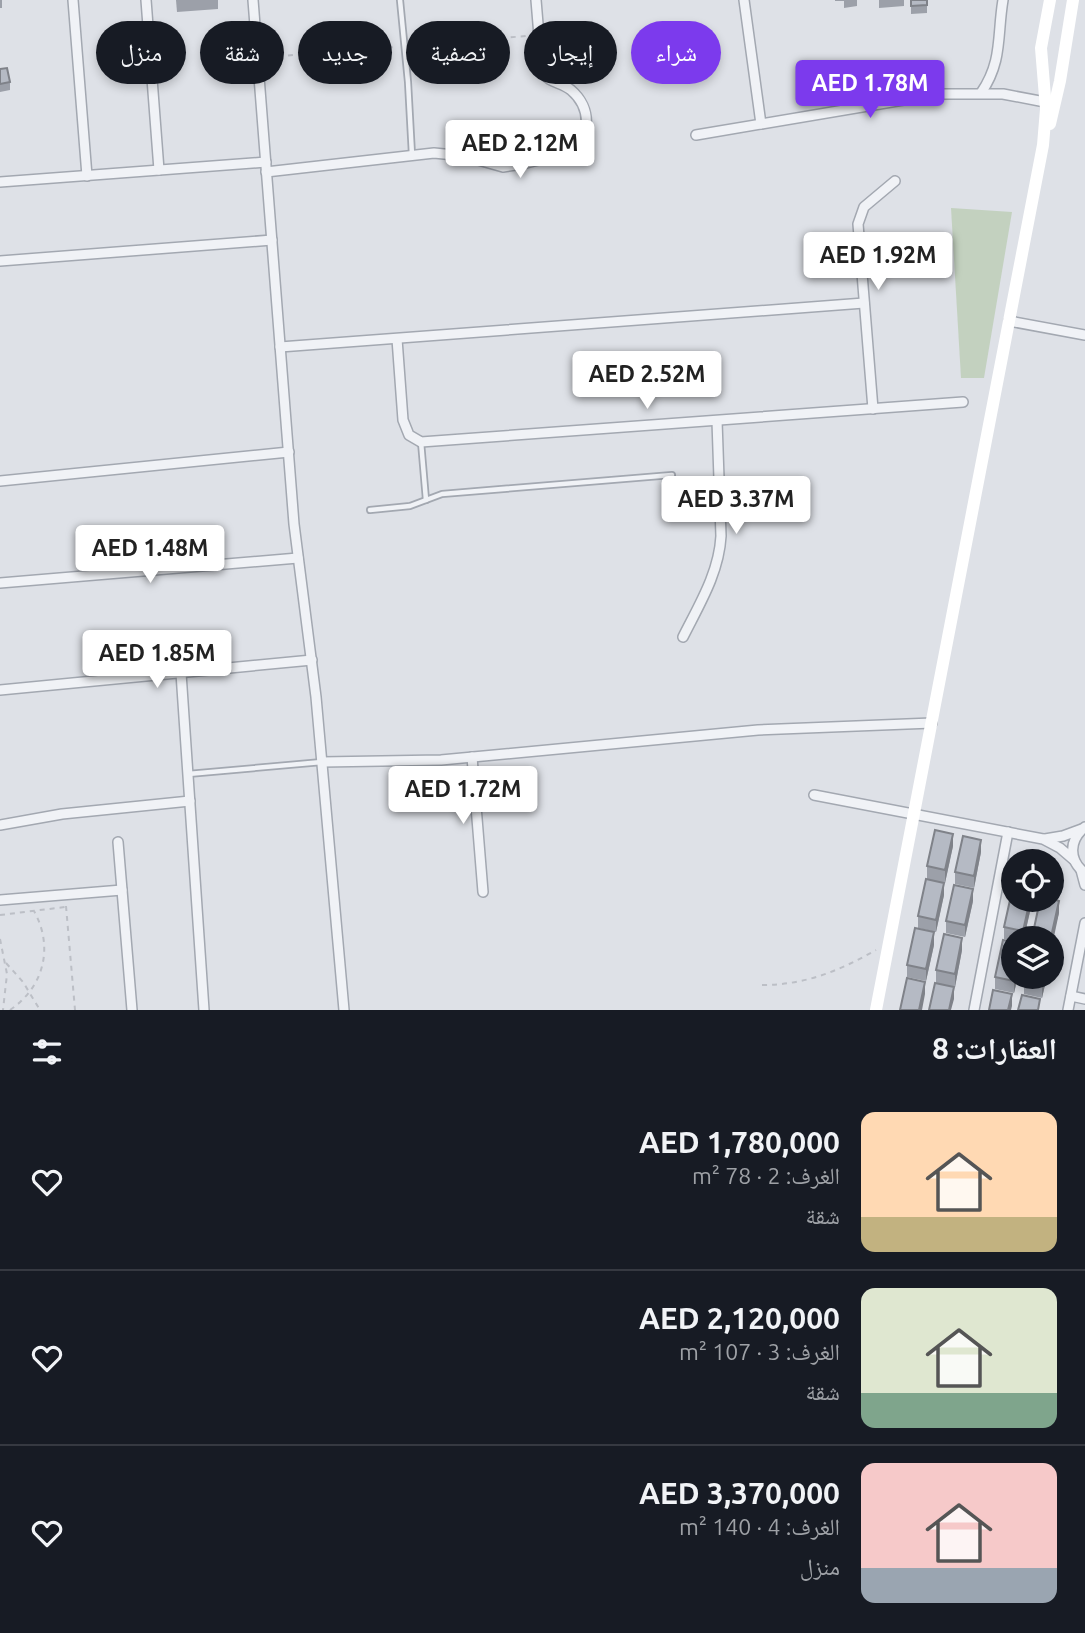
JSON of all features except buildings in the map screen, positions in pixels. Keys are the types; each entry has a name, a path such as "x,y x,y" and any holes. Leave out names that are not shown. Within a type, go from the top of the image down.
{"street":[{"path":"73,0 87,176"},
{"path":"146,0 159,170"},
{"path":"253,0 298,558 312,660 344,1010"},
{"path":"0,183 159,170 266,167 412,155 455,154 493,166 512,166 568,153 579,145 587,126 581,103 573,92 550,80 542,72 536,0"},
{"path":"744,0 761,124"},
{"path":"981,93 990,79 998,57 1003,0"},
{"path":"1043,145 1045,102 1041,48 1050,0"},
{"path":"876,1010 1043,145 1060,81 1073,0"},
{"path":"696,135 917,97 981,93 1045,102"},
{"path":"873,409 859,218 868,202 895,181"},
{"path":"0,261 272,240"},
{"path":"281,347 864,303"},
{"path":"1009,321 1085,335"},
{"path":"397,339 404,428 409,435 421,442 963,402"},
{"path":"683,637 712,580 719,554 721,536 718,421"},
{"path":"0,481 289,452"},
{"path":"0,583 298,558"},
{"path":"0,690 312,660"},
{"path":"181,673 204,1010"},
{"path":"321,762 441,760 758,730 932,723"},
{"path":"472,757 484,892"},
{"path":"814,795 1043,839 1074,860 1083,871 1085,885"},
{"path":"0,825 62,814 190,801"},
{"path":"1043,839 1063,836 1084,828"},
{"path":"1074,860 1073,843 1084,828"},
{"path":"974,1010 1008,832"},
{"path":"118,842 132,1010"},
{"path":"0,900 122,890"},
{"path":"1068,1010 1085,923"},
{"path":"1071,996 1085,999"}],"lane":[{"path":"400,0 412,155"},
{"path":"421,442 426,500"},
{"path":"370,510 410,506 442,494 672,475"},
{"path":"188,774 321,762"}],"path":[{"path":"0,915 66,906 75,1010"},
{"path":"10,1010 30,992 40,975 45,957 42,929 34,911"},
{"path":"0,939 6,963 4,1010"},
{"path":"762,985 822,977 850,965 890,942"},
{"path":"6,963 30,992 40,1010"}],"green space":[{"path":"951,208 1012,212 984,378 961,378"}]}
